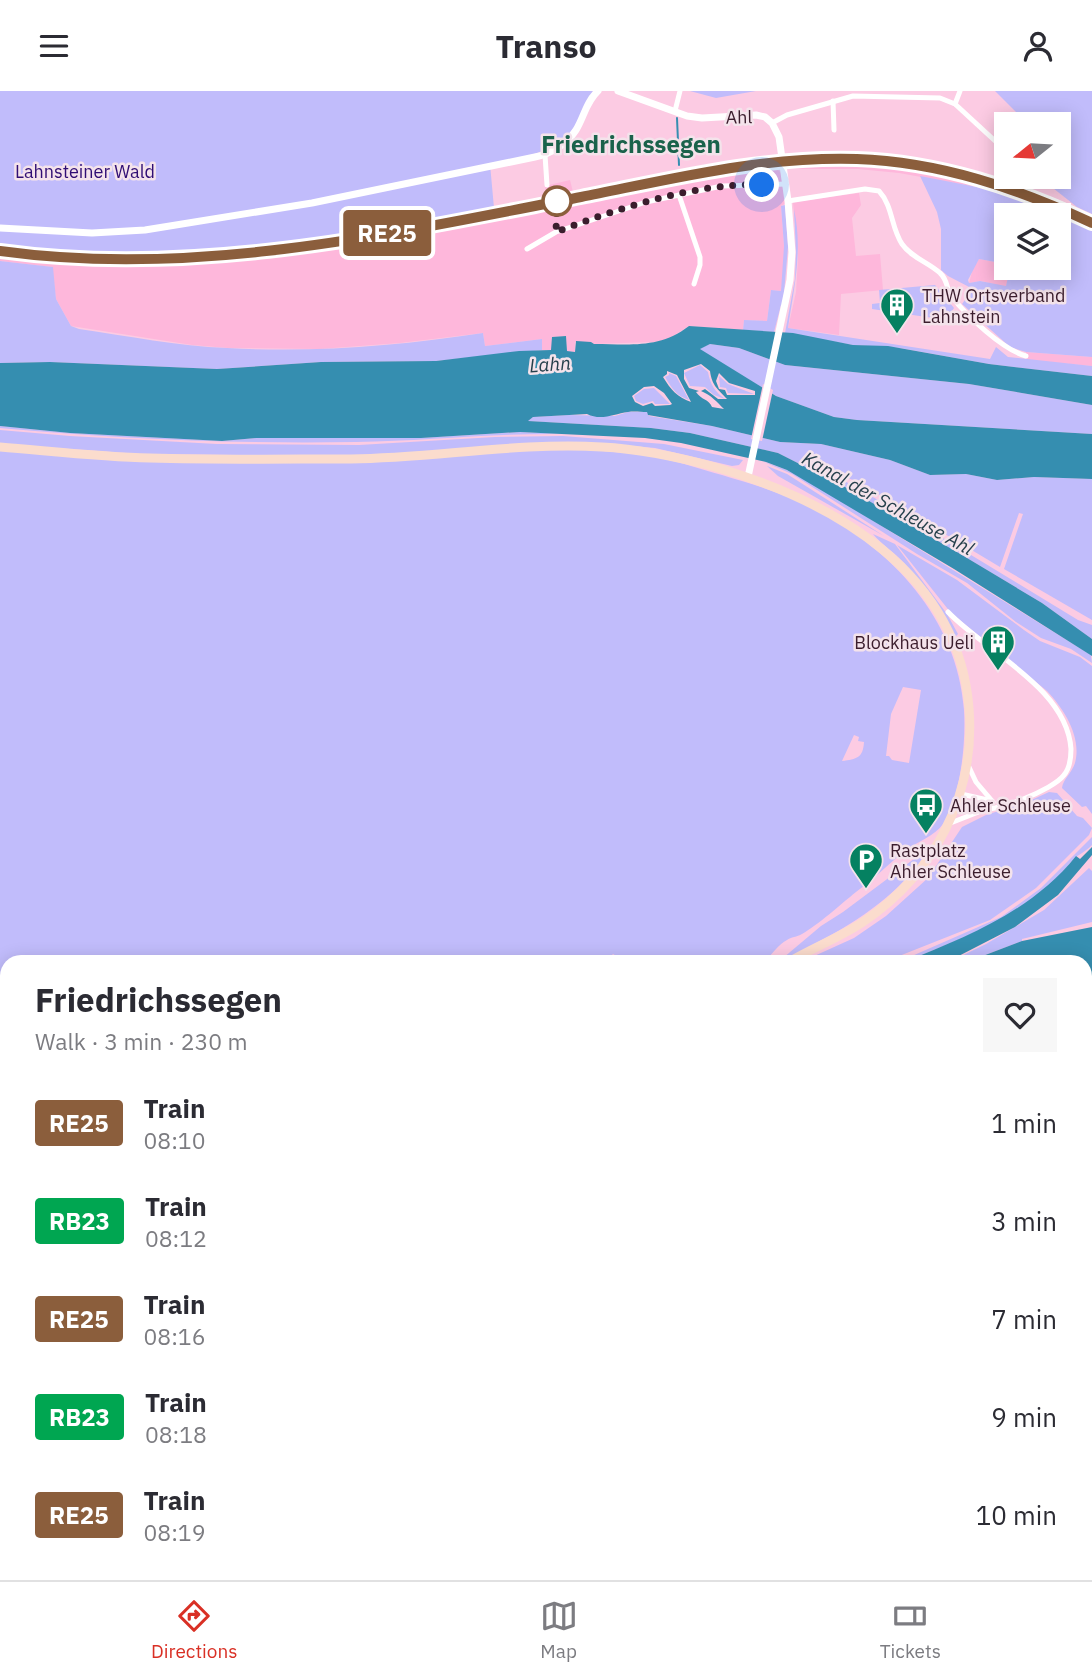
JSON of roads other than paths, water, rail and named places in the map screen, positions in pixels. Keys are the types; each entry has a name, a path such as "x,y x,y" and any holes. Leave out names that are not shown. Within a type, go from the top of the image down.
{"main road":[{"path":"0,447 149,458 339,459 374,459 540,446 602,447 657,452 749,473 849,523 886,552 920,587 949,635 962,670 969,705 967,762 961,794 927,863 893,899 849,930 802,955"}],"street":[{"path":"0,228 92,233 145,230 312,203 545,155 563,143 575,130 584,109 598,91"},
{"name":"Ahl","path":"618,91 702,118 756,115 765,117 772,123 787,115 854,94 940,98 955,104"},
{"path":"675,111 680,91"},
{"path":"960,91 955,104 994,140"},
{"path":"833,101 834,130"},
{"path":"749,473 786,305 792,252 782,153 779,137 772,123"},
{"path":"545,155 547,185"},
{"path":"527,249 545,237 623,208 722,186 786,184"},
{"path":"788,201 865,189 878,191 890,210 899,238 909,252 944,277 950,295 998,342 1008,350 1026,356"},
{"path":"680,195 700,257 694,284"},
{"path":"948,612 1040,689 1055,707 1067,729 1071,751 1065,773 1038,793 948,824"},
{"path":"967,762 976,782 993,802"},
{"path":"961,794 1001,805"},
{"path":"961,794 964,801 973,808 989,808"}],"water":[{"name":"Lahn","path":"689,326 793,333 853,345 888,346 989,364 1092,376 1092,405 969,384 785,365 739,348 710,344 700,349 776,396 834,417 1092,434 1092,479 1034,477 997,480 966,474 930,475 890,460 821,444 780,442 648,415 647,412 602,417 587,414 533,417 528,421 651,428 690,433 778,453 845,487 1042,603 1092,639 1092,656 954,569 787,470 766,462 681,443 645,438 520,432 421,438 256,438 222,441 70,433 0,426 0,363 50,362 217,369 321,362 436,361 551,350 552,337 566,336 567,351 575,352 576,341 594,344 644,344 667,339","holes":["701,364 710,371 714,384 727,399 718,399 705,389 701,391 724,409 712,407 696,392 699,391 689,388 684,379 684,370","667,371 677,375 691,402 672,389 663,377","719,373 729,383 755,391 755,395 727,395 725,390 719,389 716,381","654,386 664,393 672,404 655,406 652,403 643,406 635,402 632,396 644,387"]},
{"path":"1092,847 1092,855 1058,895 1015,927 961,955 921,955 998,920 1040,892 1076,856 1080,859"},
{"path":"1092,927 1092,955 985,955 1022,941"}],"waterway":[{"path":"677,118 679,165"}],"railway":[{"path":"0,255 59,261 177,263 296,253 413,235 714,175 770,167 827,164 887,166 948,176 1007,193 1092,227"}],"train":[{"name":"RE25","path":"0,251 50,257 148,260 244,254 296,248 466,219 703,172 759,163 811,159 858,159 954,172 1013,189 1092,223"}],"place":[{"name":"THW Ortsverband Lahnstein","path":"897,335"},
{"name":"Blockhaus Ueli","path":"998,672"},
{"name":"Ahler Schleuse","path":"926,835"},
{"name":"Rastplatz Ahler Schleuse","path":"866,890"}],"district":[{"name":"Friedrichssegen","path":"631,144"}],"park label":[{"name":"Lahnsteiner Wald","path":"85,171"}],"water label":[{"name":"Kanal der Schleuse Ahl","path":"888,503"}]}
